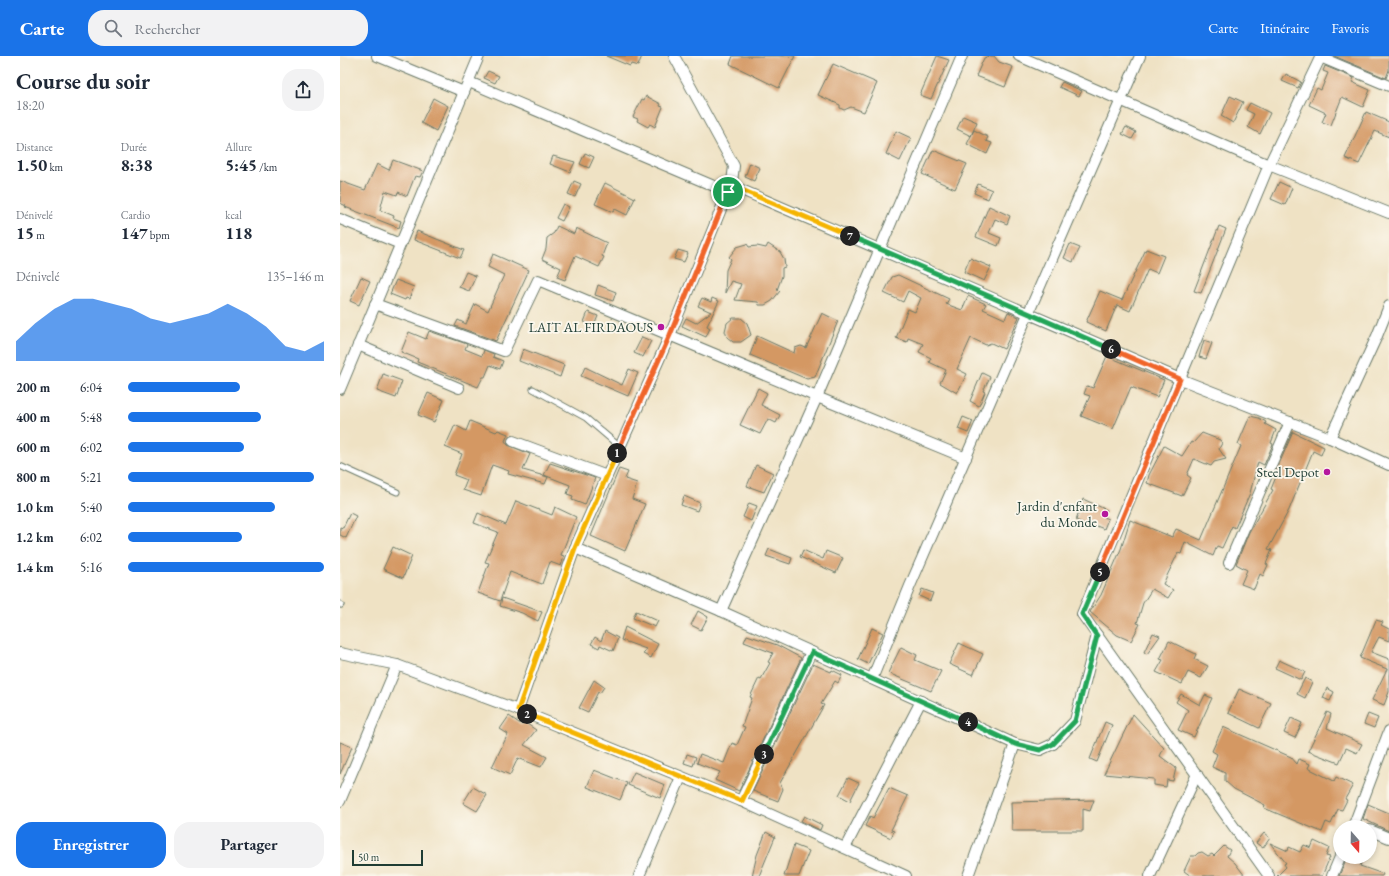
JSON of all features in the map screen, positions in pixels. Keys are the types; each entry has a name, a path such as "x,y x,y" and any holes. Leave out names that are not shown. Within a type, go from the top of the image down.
{"street":[{"path":"377,56 464,92"},
{"path":"340,389 480,56"},
{"path":"518,710 575,548 670,335 729,188 734,166 674,56"},
{"path":"722,611 817,397 962,56"},
{"path":"1019,56 1269,165 1389,213"},
{"path":"872,679 1028,313 1140,56"},
{"path":"1269,876 1082,614 1269,165 1320,57 1389,86"},
{"path":"468,82 880,249 1180,379 1330,438 1389,465"},
{"path":"340,219 400,244"},
{"path":"375,304 504,351 538,280 966,458"},
{"path":"1330,438 1377,336 1389,306"},
{"path":"358,345 459,388"},
{"path":"1229,563 1290,422"},
{"path":"513,441 607,476"},
{"path":"575,548 722,611 1015,744 1040,750 1053,744 1075,721 1097,636"},
{"path":"742,801 812,652"},
{"path":"340,653 397,665 518,710 742,801 906,876"},
{"path":"340,801 397,665"},
{"path":"846,848 921,701"},
{"path":"1359,820 1389,731"},
{"path":"968,876 1015,744"},
{"path":"1150,876 1197,774"},
{"path":"639,876 681,777"},
{"path":"1377,833 1389,838"},
{"path":"1332,876 1337,864"}],"lane":[{"path":"533,390 586,418 620,447"},
{"path":"340,466 397,492"}],"building":[{"path":"606,56 642,56 638,66 631,64 630,66"},
{"path":"733,56 795,56 779,88 730,64"},
{"path":"937,56 949,60 931,99 920,95"},
{"path":"994,56 999,62 1013,67 1005,87 976,76 984,58"},
{"path":"1334,56 1389,56 1389,70 1386,78"},
{"path":"833,64 877,83 864,112 851,107 844,110 840,108 840,105 818,95"},
{"path":"1325,66 1354,78 1352,82 1370,90 1363,107 1342,97 1331,125 1322,122 1326,113 1309,105 1317,88 1321,90 1328,73 1323,71"},
{"path":"488,71 499,76 495,83 484,78"},
{"path":"1286,74 1301,82 1298,88 1282,81"},
{"path":"1062,82 1082,91 1079,96 1059,87"},
{"path":"646,96 661,104 660,106 663,107 655,127 650,124 648,127 633,117 642,99 644,100"},
{"path":"1230,96 1243,102 1233,123 1221,116"},
{"path":"433,98 448,106 436,131 421,123"},
{"path":"1250,103 1270,113 1260,134 1248,127 1254,114 1246,110"},
{"path":"1366,112 1389,122 1389,137 1375,131 1359,164 1345,158"},
{"path":"963,116 977,122 971,136 957,129"},
{"path":"1126,127 1136,132 1132,139 1122,134"},
{"path":"974,130 988,137 986,141 992,143 987,154 967,144"},
{"path":"896,131 911,138 900,161 886,154"},
{"path":"933,150 967,164 955,189 922,174"},
{"path":"585,153 594,157 589,168 580,164"},
{"path":"553,156 575,162 570,172 550,164"},
{"path":"393,160 423,171 420,177 415,176 407,196 398,192 397,195 385,191 380,210 401,221 399,228 345,207 346,206 340,203 340,181 365,190 377,164 389,170"},
{"path":"750,163 760,168 754,181 745,177"},
{"path":"574,181 581,184 575,197 568,194"},
{"path":"1279,182 1292,188 1285,205 1271,199"},
{"path":"605,183 635,198 627,215 615,209 613,212 595,204"},
{"path":"978,184 992,190 988,199 974,193"},
{"path":"563,204 569,207 562,221 556,218"},
{"path":"989,206 1010,216 1007,224 995,219 989,233 1001,238 998,246 976,237"},
{"path":"557,226 574,234 576,228 607,243 602,256 604,257 599,267 575,256 565,280 557,277 561,268 542,259 546,249 547,238 554,233"},
{"path":"1219,226 1226,229 1201,293 1194,291"},
{"path":"417,231 464,250 460,258 414,240"},
{"path":"747,244 749,247 757,246 766,248 768,244 780,252 784,259 785,267 782,268 782,276 777,290 780,291 772,301 765,305 759,305 758,302 735,300 741,284 731,281 725,293 726,270 731,259 729,257 737,247"},
{"path":"1070,244 1080,248 1073,262 1064,258"},
{"path":"1146,249 1164,256 1157,273 1148,269 1130,311 1117,305 1106,331 1086,322 1100,291 1122,300"},
{"path":"678,250 688,253 684,262 674,259"},
{"path":"493,254 529,270 496,341 455,326 458,320 466,324 475,304 488,311 504,275 488,267"},
{"path":"970,258 991,267 984,281 964,272"},
{"path":"466,272 476,276 469,291 459,287"},
{"path":"898,275 949,299 946,304 962,310 968,296 986,304 983,309 1005,319 1008,312 1019,317 1004,349 991,343 986,345 971,338 957,369 967,374 957,393 940,383 946,370 929,362 931,358 919,352 923,344 908,338 907,342 896,338 908,309 915,312 921,298 908,291 903,302 884,293 892,277"},
{"path":"361,277 370,281 359,305 350,301"},
{"path":"396,280 414,287 409,299 406,298 405,300 390,294"},
{"path":"598,285 616,292 613,301 595,295"},
{"path":"702,298 711,302 712,298 719,301 707,326 710,328 706,337 682,326 686,318 696,323 711,312 698,306"},
{"path":"588,312 598,316 594,326 584,322"},
{"path":"822,313 838,321 815,377 807,379 750,355 757,336 794,353 795,348 801,346 806,348"},
{"path":"733,318 741,318 747,323 751,335 741,342 733,342 727,337 725,331 727,323"},
{"path":"429,331 467,344 465,349 482,356 484,350 494,354 493,357 503,361 500,369 490,365 485,377 483,377 478,387 417,362 418,359 401,352 409,332 426,339"},
{"path":"642,337 651,341 643,357 634,353"},
{"path":"1204,340 1212,343 1206,359 1199,357"},
{"path":"523,349 564,365 560,377 519,361"},
{"path":"1107,356 1164,380 1157,397 1131,387 1113,429 1081,416 1090,396 1084,394 1087,386 1093,388"},
{"path":"585,367 622,385 629,369 638,373 628,396 581,376"},
{"path":"982,373 990,377 983,391 985,392 979,406 970,401"},
{"path":"383,374 402,381 396,398 377,391"},
{"path":"758,388 767,393 761,405 780,415 776,423 768,419 760,434 740,425"},
{"path":"428,393 444,400 434,422 418,415"},
{"path":"1250,416 1259,418 1266,422 1265,424 1276,430 1271,443 1273,444 1264,465 1258,462 1250,493 1235,528 1232,526 1222,548 1217,546 1213,556 1185,542 1181,554 1178,553 1163,584 1173,590 1168,598 1152,589 1143,603 1137,623 1140,624 1131,641 1117,635 1090,612 1101,595 1121,549 1130,520 1172,537 1176,529 1201,540 1241,446 1238,444"},
{"path":"963,417 973,421 968,433 958,429"},
{"path":"470,421 496,432 498,430 508,434 505,441 508,445 530,454 523,470 548,477 545,484 508,474 509,471 492,465 481,496 463,490 467,480 454,475 462,454 445,447 455,425 466,431"},
{"path":"1293,432 1324,447 1321,455 1313,451 1289,510 1268,549 1272,550 1266,564 1268,565 1263,576 1260,574 1254,589 1241,584 1247,570 1236,564 1249,532 1273,490 1271,489 1278,472 1276,471"},
{"path":"1202,433 1220,440 1222,443 1219,449 1226,459 1214,462 1211,466 1194,459 1187,475 1191,478 1182,496 1147,483 1149,475 1164,446 1182,456 1191,442 1193,443"},
{"path":"550,463 595,478 585,505 572,500 573,496 567,494 570,485 544,475"},
{"path":"756,465 773,473 764,492 747,486"},
{"path":"619,469 628,472 625,479 637,483 632,499 645,504 625,551 591,536"},
{"path":"684,496 700,503 697,511 681,505"},
{"path":"1083,499 1107,510 1103,517 1108,519 1104,529 1089,523 1088,526 1076,520"},
{"path":"516,501 552,515 555,507 576,517 561,555 564,556 561,566 550,562 542,584 510,572 500,601 478,593 489,563 485,562 498,532 474,523 478,513 506,525"},
{"path":"749,503 757,506 751,521 743,517"},
{"path":"350,513 356,516 346,538 340,535 340,527 343,528"},
{"path":"393,547 412,556 403,578 383,569"},
{"path":"769,549 792,558 790,564 766,556"},
{"path":"803,550 823,559 826,551 843,558 836,573 800,557"},
{"path":"922,589 933,593 930,601 919,596"},
{"path":"502,598 542,612 538,621 522,613 500,606"},
{"path":"636,611 658,621 655,627 633,618"},
{"path":"698,611 708,617 701,630 691,625"},
{"path":"1376,620 1383,622 1381,625 1389,629 1389,641 1379,637 1371,652 1389,659 1389,692 1384,705 1372,700 1387,669 1360,658"},
{"path":"625,627 658,644 651,658 643,654 646,649 621,640"},
{"path":"872,628 883,633 868,664 858,659"},
{"path":"605,631 618,638 613,651 600,645 599,648 591,644 595,637 601,641"},
{"path":"1153,633 1160,636 1147,654 1144,652"},
{"path":"747,635 777,645 801,658 739,791 715,780 720,772 697,763 700,754 724,763 732,743 737,745 745,727 742,726 752,698 750,697 759,678 761,679 770,663 768,662 773,653 744,642"},
{"path":"1169,641 1196,654 1194,659 1208,666 1201,678 1188,672 1182,684 1156,672 1163,660 1160,659"},
{"path":"959,643 983,654 973,675 949,664"},
{"path":"901,647 917,655 915,660 941,671 931,691 888,673"},
{"path":"1279,660 1305,672 1301,680 1275,668"},
{"path":"813,664 842,675 838,683 835,681 821,704 824,705 780,783 783,789 778,801 753,791"},
{"path":"1305,678 1312,682 1305,698 1297,694"},
{"path":"594,680 604,687 600,693 598,692 588,712 579,708"},
{"path":"1327,688 1334,692 1330,701 1323,698"},
{"path":"1239,689 1271,703 1259,728 1228,713"},
{"path":"1181,694 1200,705 1205,695 1212,698 1194,737 1178,730 1188,710 1176,702"},
{"path":"1327,712 1331,714 1327,728 1362,744 1357,753 1346,748 1339,763 1308,751"},
{"path":"1133,714 1164,748 1160,756 1176,768 1173,781 1167,780 1166,787 1154,785 1154,779 1104,774"},
{"path":"1368,714 1378,718 1374,728 1364,724"},
{"path":"509,716 522,725 524,722 536,730 524,745 547,757 541,767 518,758 510,775 492,767 508,734 500,729"},
{"path":"1291,718 1302,723 1295,738 1284,733"},
{"path":"1105,722 1112,725 1097,762 1090,759"},
{"path":"1223,727 1291,757 1297,764 1299,759 1310,764 1308,768 1334,781 1336,777 1353,785 1345,799 1347,800 1342,810 1338,809 1331,824 1326,822 1322,832 1264,808 1265,805 1234,789 1225,781 1225,773 1212,767 1217,754 1212,751"},
{"path":"340,742 352,747 340,774"},
{"path":"687,754 696,757 693,766 684,763"},
{"path":"594,770 627,783 620,800 587,787"},
{"path":"634,772 665,785 660,798 628,785"},
{"path":"848,778 859,783 850,801 839,795"},
{"path":"473,787 487,795 477,811 463,803"},
{"path":"889,788 908,796 891,830 894,831 891,838 865,826 870,816 873,818"},
{"path":"1094,800 1090,811 1083,809 1083,831 1012,831 1011,802"},
{"path":"1368,804 1389,813 1389,831 1377,825 1377,820 1363,819"},
{"path":"804,816 822,825 820,830 801,821"},
{"path":"766,832 775,837 759,876 752,876 757,855"},
{"path":"1264,833 1270,838 1263,848 1256,843"},
{"path":"1314,841 1329,848 1326,856 1330,857 1322,876 1277,876 1286,867 1284,864 1286,863 1270,843 1288,851 1289,847 1300,852 1304,845 1311,848"},
{"path":"794,845 809,851 799,876 784,876"},
{"path":"1224,846 1230,850 1227,856 1235,863 1245,876 1191,876 1184,871 1191,856 1195,856 1202,852 1208,856 1212,854 1214,856"},
{"path":"1344,864 1361,864 1360,866 1383,874 1382,876 1339,876"}],"place":[{"name":"LAIT AL FIRDAOUS","path":"661,327"},
{"name":"Steel Depot","path":"1327,472"},
{"name":"Jardin d'enfant du Monde","path":"1105,514"}],"route":[{"path":"730,185 1180,379 1082,614 1097,636 1075,721 1053,744 1040,750 1015,744 812,652 742,801 518,710 575,548 670,335 728,192 730,185"}]}
